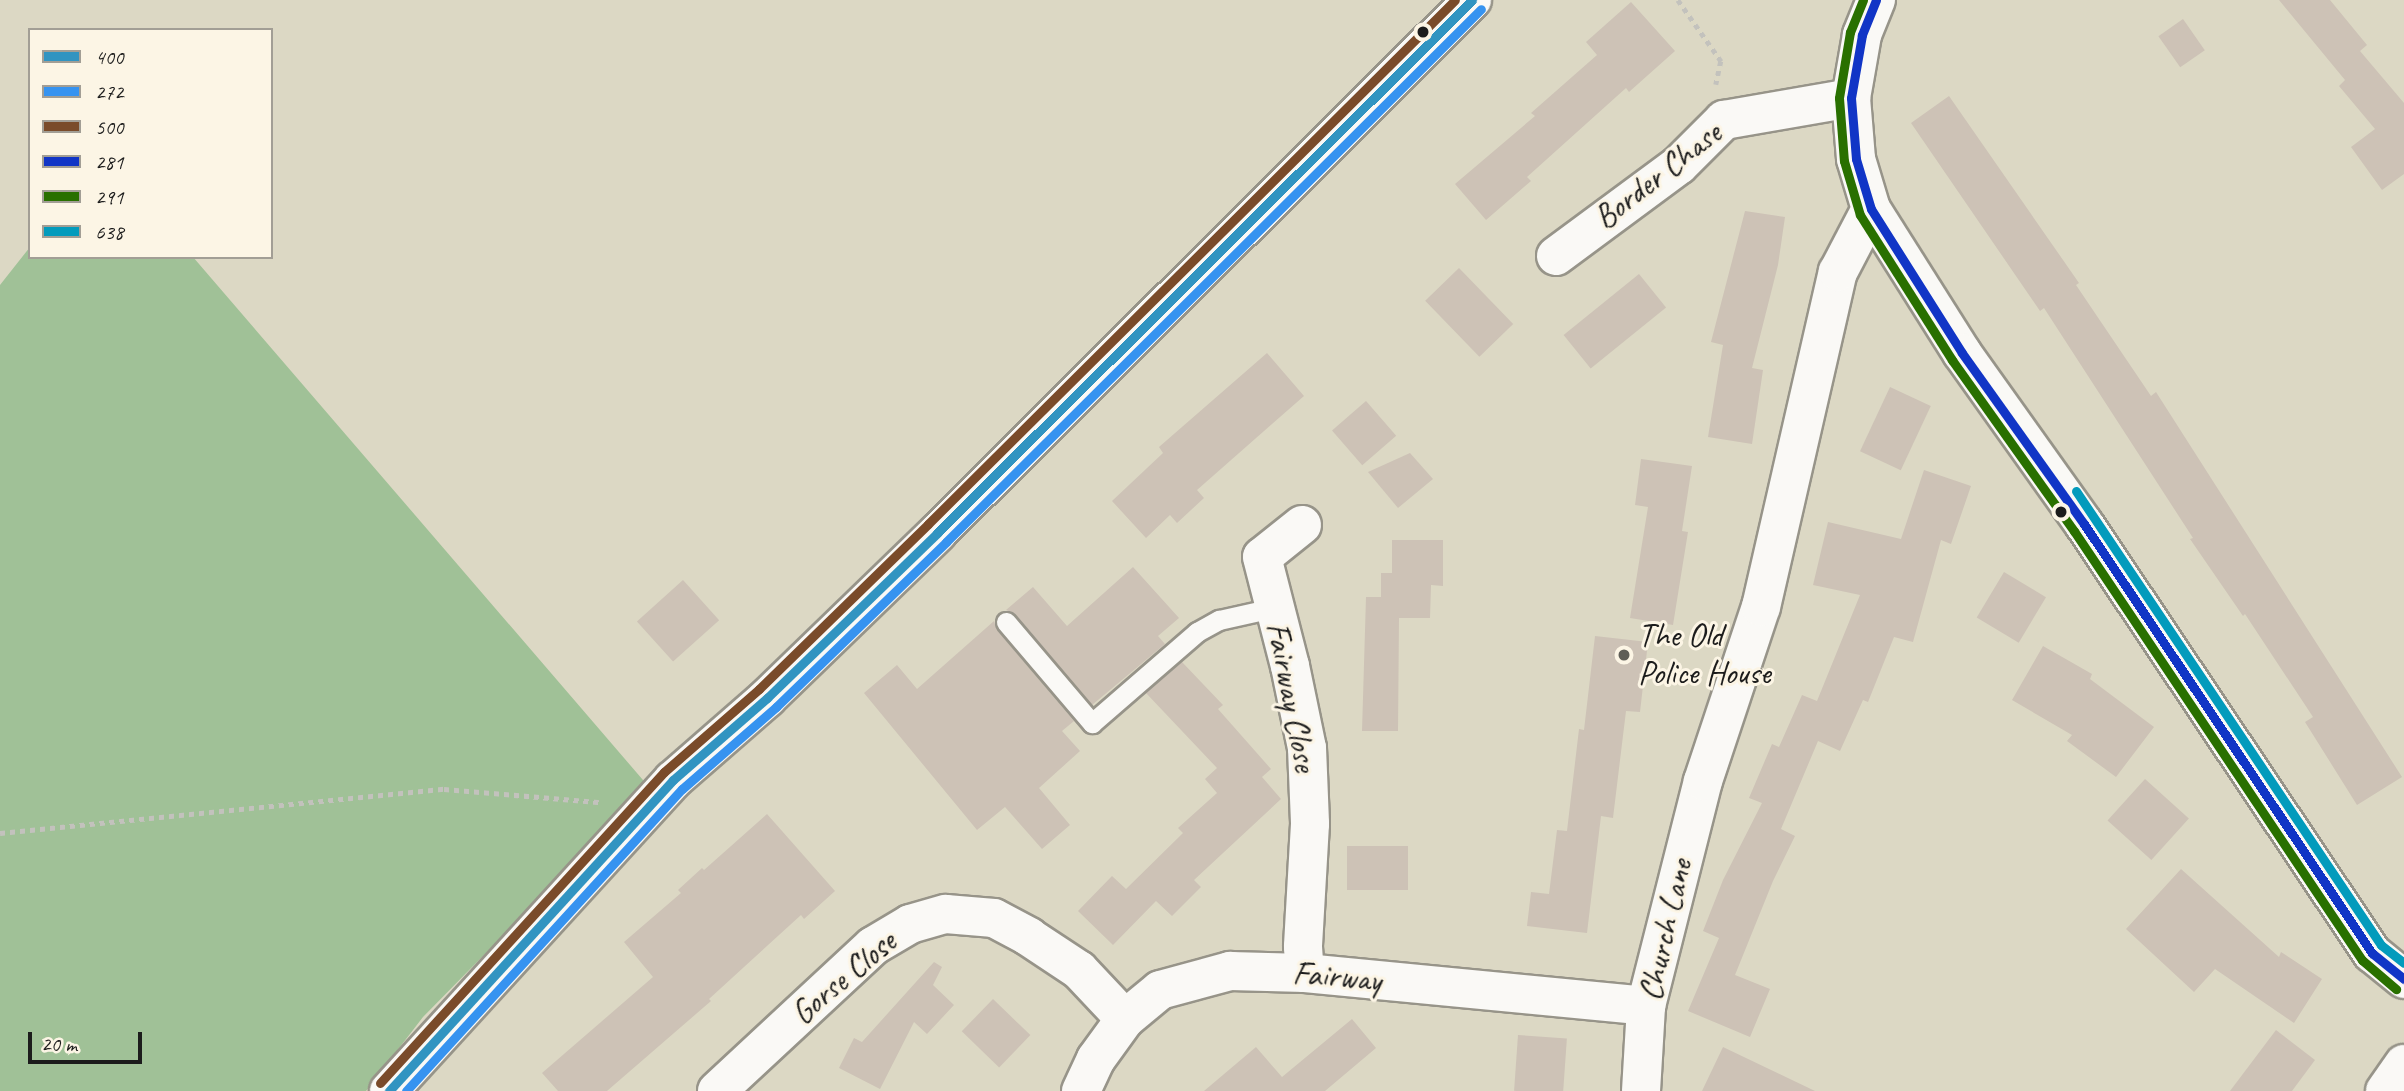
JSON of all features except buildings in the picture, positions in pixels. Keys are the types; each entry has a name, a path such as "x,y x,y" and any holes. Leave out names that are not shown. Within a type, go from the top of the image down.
{"main road":[{"path":"389,1091 673,780 767,698 937,533 1472,0"},
{"path":"1876,0 1862,35 1851,99 1856,159 1871,209 1962,353 2084,524 2372,953 2404,979"},
{"name":"Border Chase","path":"1556,256 1605,239 1724,120 1851,99"},
{"name":"Church Lane","path":"1641,1091 1646,1006 1703,781 1761,607 1838,272 1871,209"},
{"name":"Fairway Close","path":"1302,525 1262,557 1290,666 1307,748 1310,824 1303,947 1306,973"},
{"name":"Gorse Close","path":"717,1091 873,946 910,923 946,914 994,918 1029,937 1079,970 1125,1019"},
{"name":"Fairway","path":"1081,1091 1096,1059 1125,1019 1160,990 1230,971 1306,973 1646,1006"},
{"path":"2385,1091 2404,1064"}],"lane":[{"path":"1006,622 1091,723 1197,632 1219,620 1273,608"}],"path":[{"path":"1678,0 1721,61 1713,102 1724,120"},
{"path":"0,833 444,789 614,803 633,824"}],"green space":[{"path":"28,250 28,259 195,259 649,787 423,1017 366,1091 0,1091 0,285"}],"transit line":[{"name":"500","path":"380,1083 664,772 759,689 1455,0"},
{"name":"400","path":"389,1091 673,780 767,698 937,533 1472,0"},
{"name":"291","path":"1863,0 1850,32 1839,98 1844,161 1860,215 1952,360 2074,531 2362,960 2396,989"},
{"name":"281","path":"1876,0 1862,35 1851,98 1856,159 1871,209 1962,353 2084,524 2372,953 2404,979"},
{"name":"272","path":"406,1091 682,789 776,707 946,542 1481,9"},
{"name":"638","path":"2076,491 2381,945 2404,963"}],"place":[{"name":"The Old Police House","path":"1624,655"}]}
